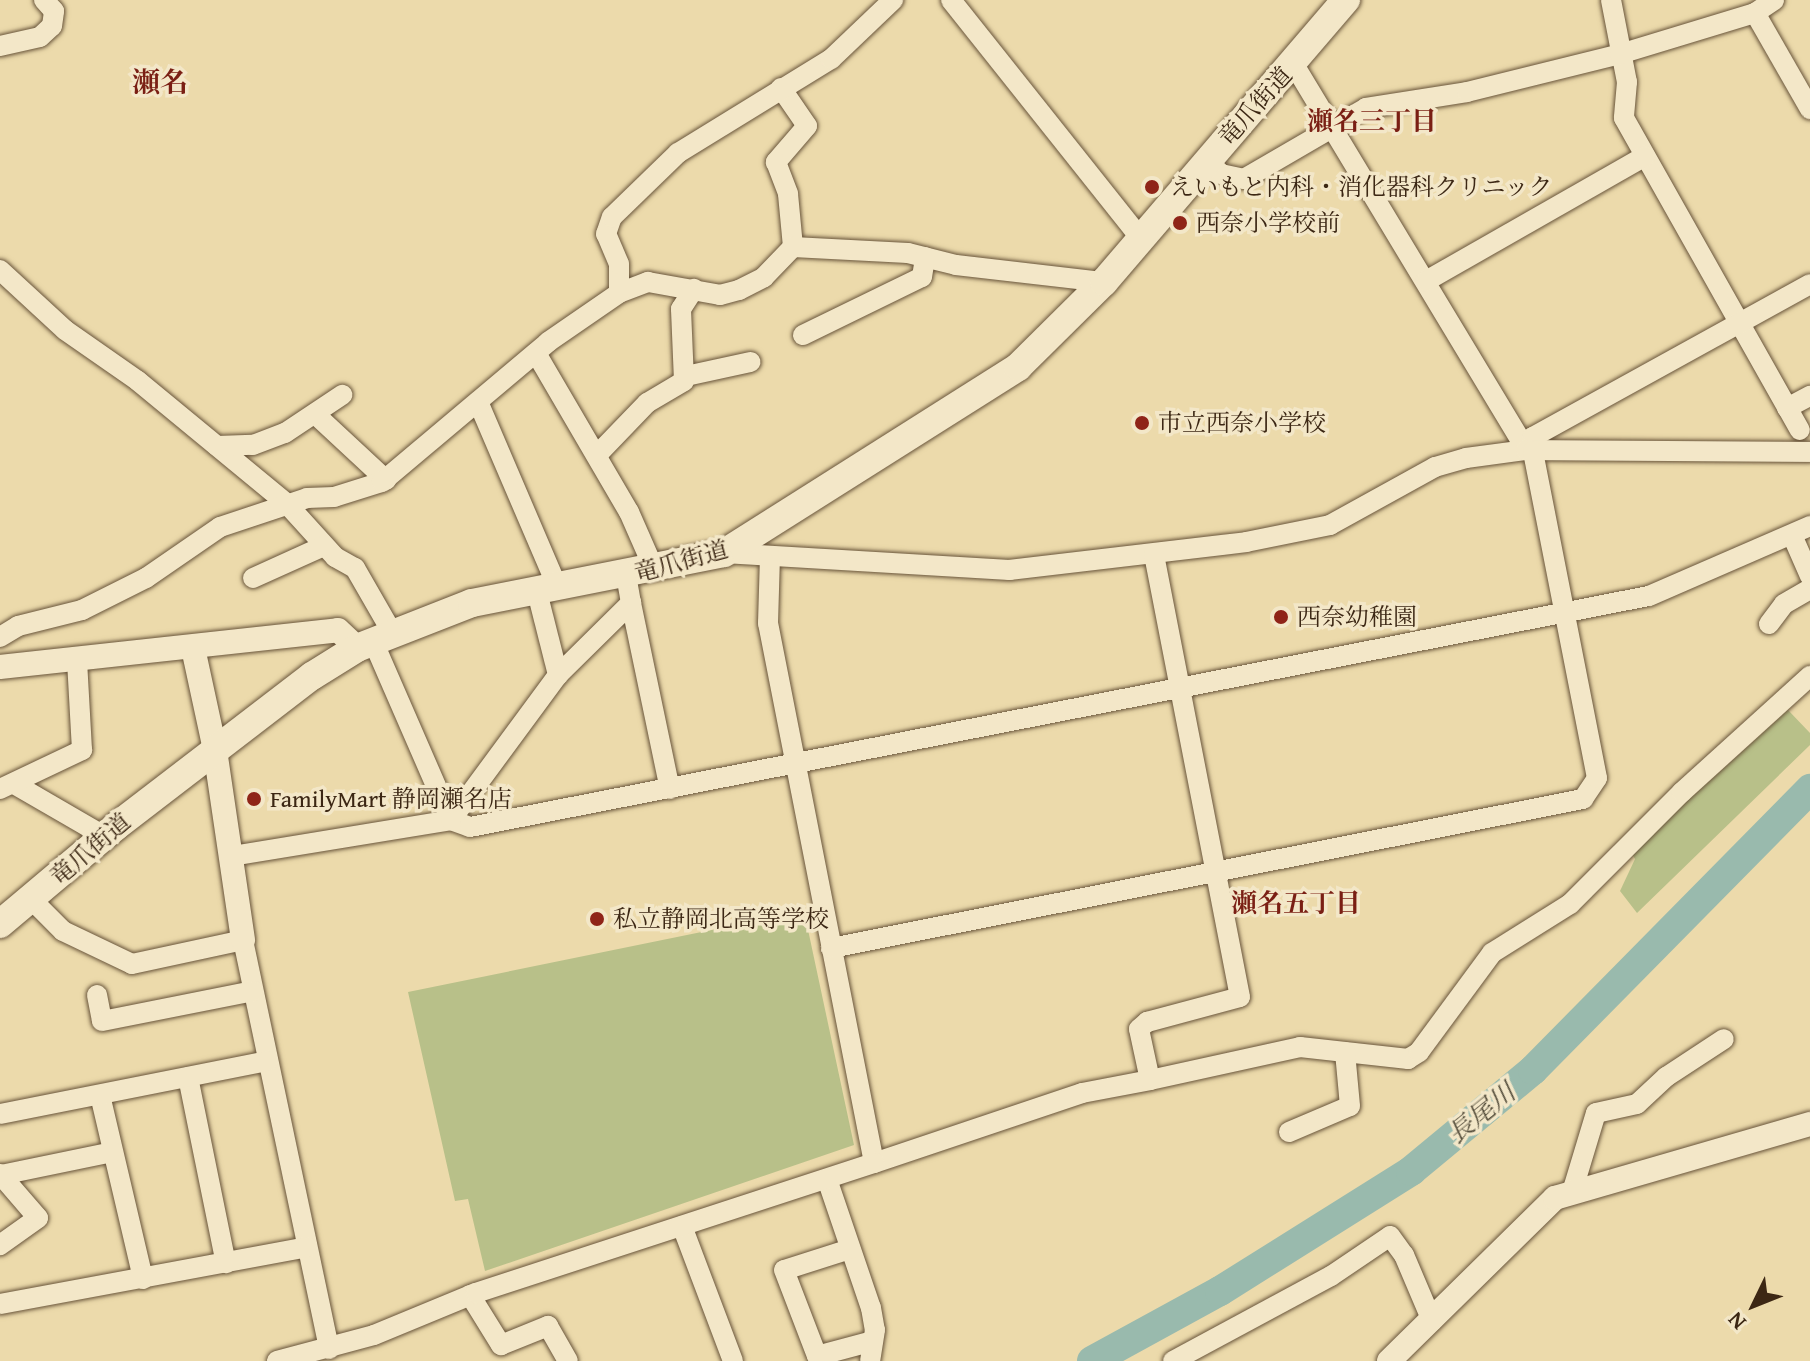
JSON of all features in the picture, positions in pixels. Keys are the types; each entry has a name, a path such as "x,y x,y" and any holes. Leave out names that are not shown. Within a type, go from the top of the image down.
{"main road":[{"name":"竜爪街道","path":"0,924 104,836 215,750 374,641 472,603 547,590 629,590 654,569 724,553 1018,367 1142,240 1346,0"}],"street":[{"path":"0,46 40,37 52,26 54,11 44,0"},
{"path":"619,293 621,272 606,234 612,217 678,153 831,59 893,0"},
{"path":"951,0 1142,240"},
{"path":"1611,0 1627,82 1624,118 1800,430"},
{"path":"1207,160 1221,174 1244,179 1333,124 1366,108 1467,92 1620,54 1755,13 1774,0"},
{"path":"1755,13 1810,109"},
{"path":"831,948 1583,799 1597,778 1530,451 1293,63"},
{"path":"0,637 18,626 82,610 146,578 220,527 287,504 359,491 386,480 536,353 619,293 648,282 720,295 739,290 764,277 793,247 788,194 776,162 807,126 781,88"},
{"path":"1426,281 1645,156"},
{"path":"793,247 925,257 1104,282"},
{"path":"803,335 922,277 925,257"},
{"path":"0,270 65,330 217,446 287,504 324,546 355,568 374,641 451,820"},
{"path":"1530,451 1533,437 1810,284"},
{"path":"686,376 681,309 694,289"},
{"path":"536,353 597,455 654,569"},
{"path":"597,455 647,403 672,391 686,376 750,362"},
{"path":"217,446 253,445 315,414 342,395"},
{"path":"1787,408 1810,396"},
{"path":"479,404 547,590 558,675"},
{"path":"315,414 386,480"},
{"path":"724,553 1009,570 1154,554 1330,525 1435,467 1530,451 1810,452"},
{"path":"232,856 451,820 470,827 795,766 1649,596 1801,531 1810,576"},
{"path":"253,578 324,546"},
{"path":"1150,1080 1139,1029 1147,1022 1240,997 1154,554"},
{"path":"770,556 768,623 874,1163"},
{"path":"1769,624 1784,604 1810,589"},
{"path":"451,820 558,675 629,590"},
{"path":"629,590 670,789"},
{"path":"0,667 77,661 338,630 374,641"},
{"path":"193,648 215,750 243,940 329,1349"},
{"path":"8,787 82,750 77,661"},
{"path":"277,1361 329,1349 470,1295 1082,1093 1276,1049 1408,1059 1419,1052 1492,953 1570,904 1682,792 1810,676"},
{"path":"8,787 104,836"},
{"path":"31,899 63,931 132,964 243,940"},
{"path":"97,995 102,1021 253,991"},
{"path":"1573,1189 1596,1113 1637,1104 1666,1077 1724,1039"},
{"path":"1289,1132 1350,1106 1345,1052"},
{"path":"0,1114 268,1061"},
{"path":"188,1077 226,1263"},
{"path":"100,1095 143,1279"},
{"path":"1389,1361 1555,1198 1573,1189 1810,1124"},
{"path":"0,1245 38,1218 0,1175 113,1152"},
{"path":"827,1179 871,1308 872,1351 817,1356 784,1270 850,1249"},
{"path":"682,1226 733,1361"},
{"path":"1173,1361 1331,1276 1390,1236 1404,1255 1432,1321"},
{"path":"0,1304 307,1247"},
{"path":"470,1295 498,1353 548,1326 568,1361"}],"green space":[{"path":"1788,710 1810,733 1810,745 1637,913 1620,891 1635,859 1631,852"},
{"path":"804,911 854,1145 485,1271 468,1199 455,1201 408,992"}],"waterway":[{"name":"長尾川","path":"1092,1361 1220,1291 1411,1171 1533,1070 1810,789"}],"place":[{"name":"えいもと内科・消化器科クリニック","path":"1152,187"},
{"name":"西奈小学校前","path":"1180,223"},
{"name":"市立西奈小学校","path":"1142,423"},
{"name":"西奈幼稚園","path":"1281,617"},
{"name":"FamilyMart 静岡瀬名店","path":"254,799"},
{"name":"私立静岡北高等学校","path":"597,919"}],"district":[{"name":"瀬名","path":"160,82"},
{"name":"瀬名三丁目","path":"1372,121"},
{"name":"瀬名五丁目","path":"1296,903"}]}
